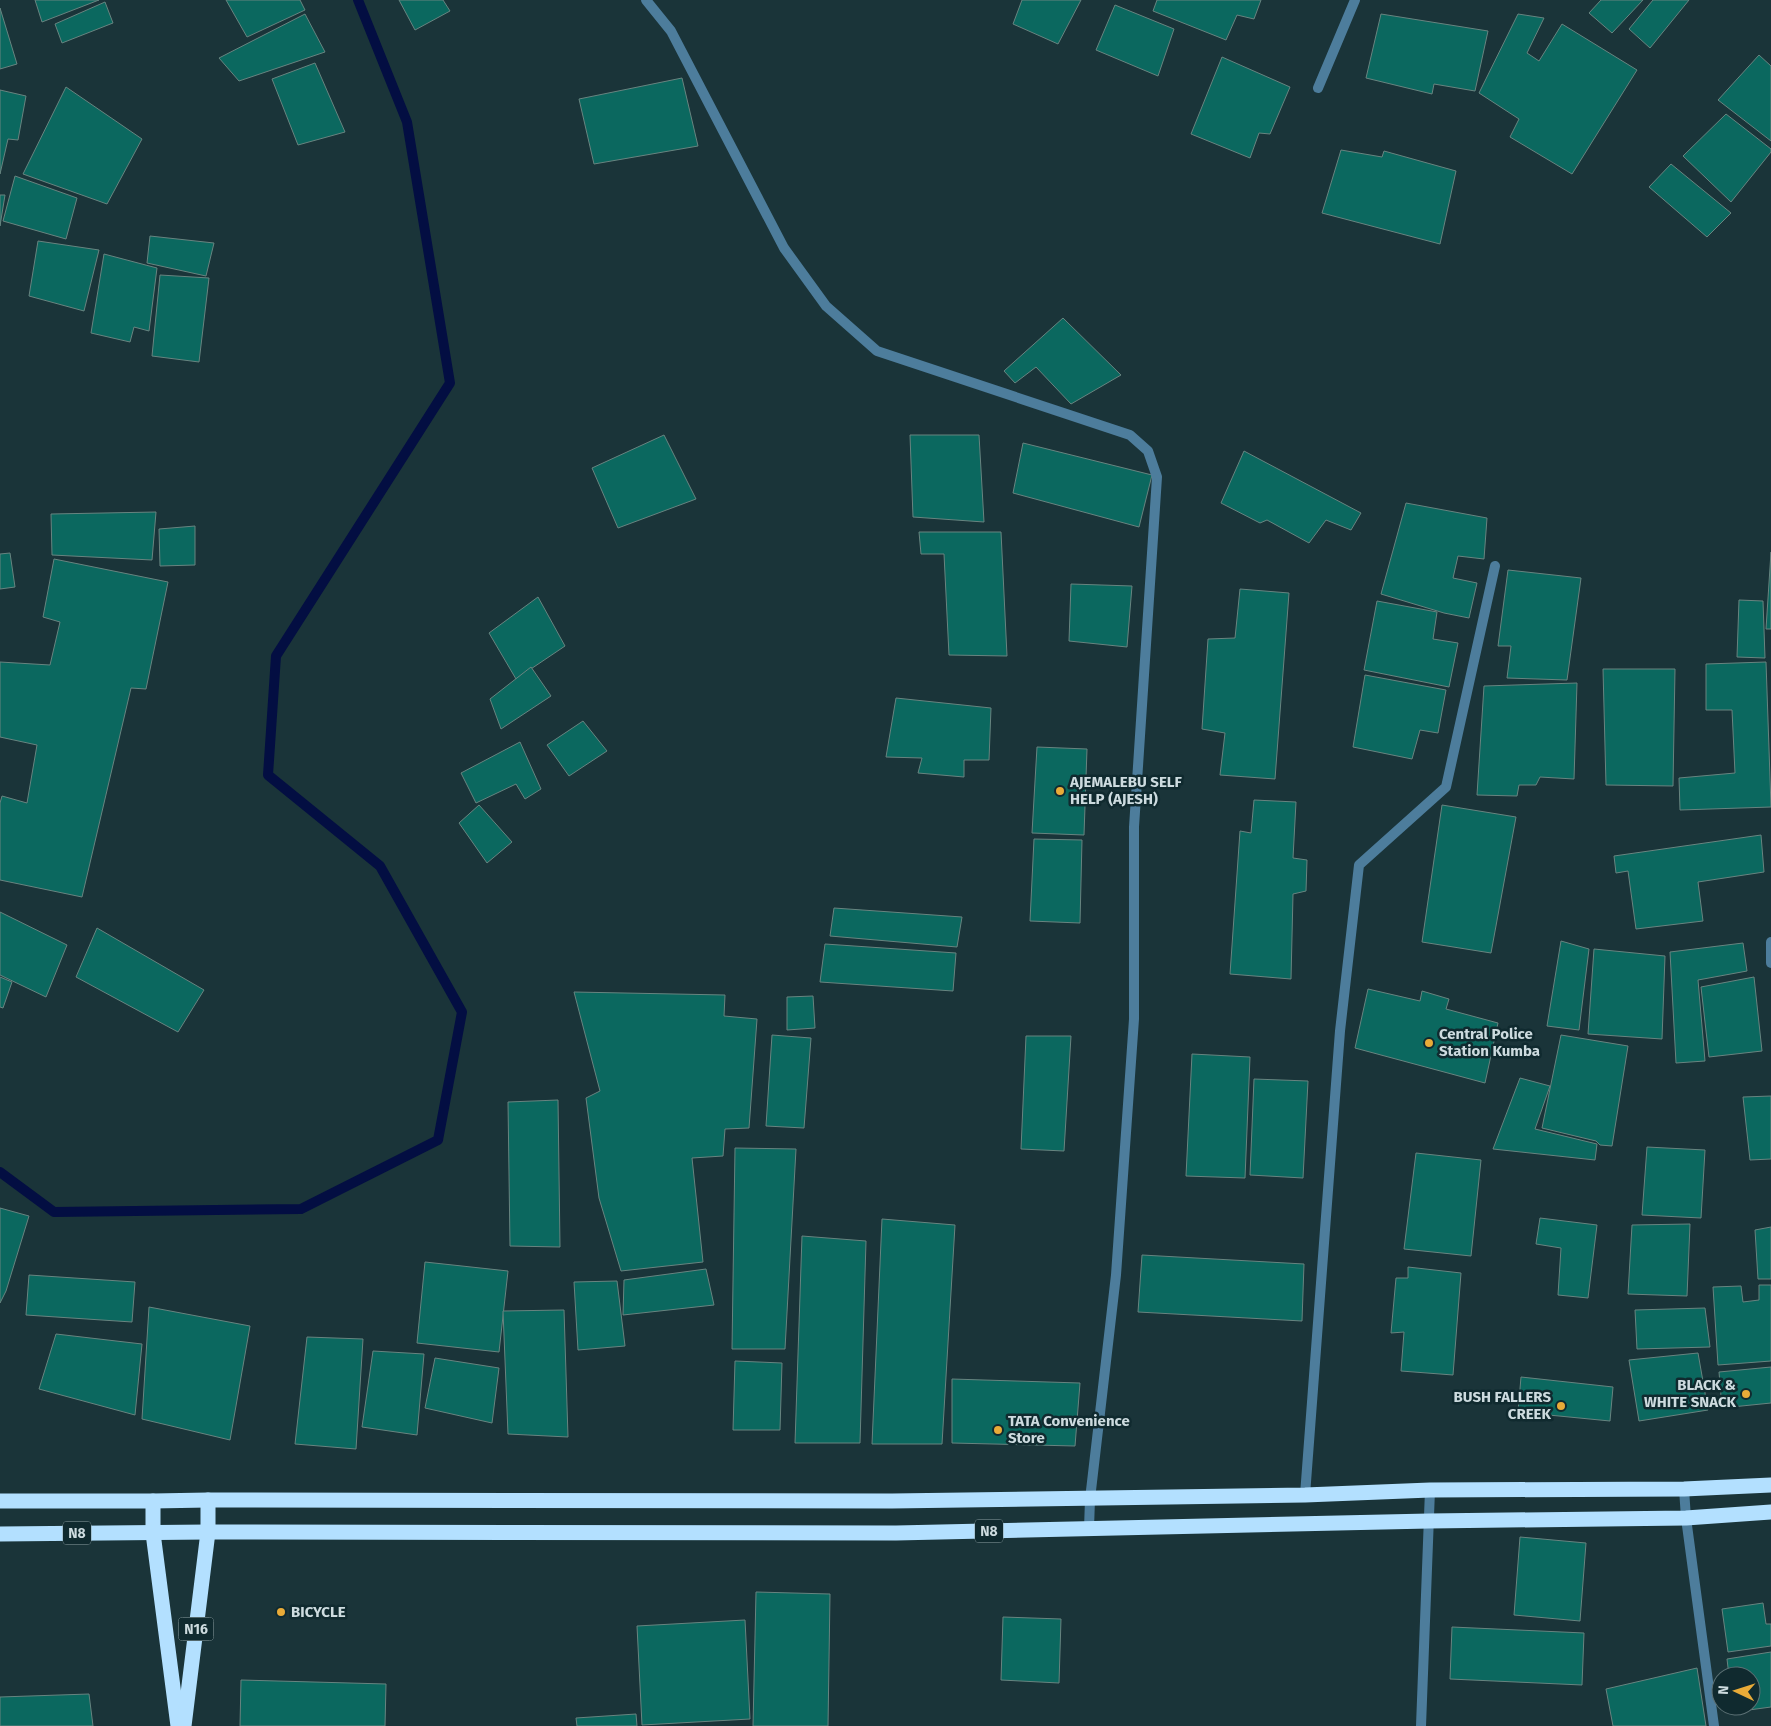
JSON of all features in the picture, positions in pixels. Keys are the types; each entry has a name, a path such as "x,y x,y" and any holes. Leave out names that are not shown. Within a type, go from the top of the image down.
{"highway":[{"name":"N8","path":"0,1501 902,1501 1305,1496 1430,1490 1684,1489 1771,1485"},
{"name":"N16","path":"184,1726 208,1532 208,1500"},
{"name":"N16","path":"153,1501 153,1533 178,1726"},
{"name":"N8","path":"0,1534 208,1532 896,1533 1429,1521 1686,1518 1771,1512"}],"street":[{"path":"646,0 671,31 784,248 826,306 877,351 1130,435 1148,451 1157,478 1134,827 1134,1019 1116,1275 1090,1499 1089,1529"},
{"path":"1318,88 1355,0"},
{"path":"1305,1496 1340,1031 1359,865 1446,787 1495,566"},
{"path":"1771,942 1771,964"},
{"path":"1684,1489 1686,1518 1714,1726"},
{"path":"1421,1726 1430,1490"}],"building":[{"path":"35,0 99,0 42,22"},
{"path":"226,0 300,0 305,10 247,37"},
{"path":"399,0 443,0 450,11 415,30"},
{"path":"1022,0 1081,0 1058,44 1013,24"},
{"path":"1157,0 1261,0 1254,19 1237,15 1226,40 1153,11"},
{"path":"1601,0 1643,0 1612,33 1589,13"},
{"path":"1653,0 1689,0 1650,48 1629,29"},
{"path":"105,2 113,23 62,43 55,24"},
{"path":"1115,5 1174,29 1158,76 1096,50"},
{"path":"0,8 17,64 0,69"},
{"path":"305,14 325,52 239,81 219,58"},
{"path":"1381,14 1488,31 1475,91 1434,84 1432,94 1366,78"},
{"path":"1518,14 1544,18 1527,53 1539,61 1562,24 1637,70 1572,174 1510,137 1519,119 1479,93"},
{"path":"1759,55 1771,66 1771,141 1718,100"},
{"path":"1222,57 1290,87 1270,134 1259,133 1250,158 1191,134"},
{"path":"315,63 345,132 298,145 272,79"},
{"path":"682,78 698,146 594,164 579,99"},
{"path":"66,87 142,139 107,204 23,174"},
{"path":"0,90 26,96 18,140 8,139 0,174"},
{"path":"1726,114 1771,149 1771,152 1731,202 1683,156"},
{"path":"1341,150 1382,157 1384,151 1456,171 1440,244 1322,213"},
{"path":"1671,164 1731,213 1707,237 1649,187"},
{"path":"15,176 77,198 66,239 3,221"},
{"path":"0,195 5,195 0,226"},
{"path":"150,236 214,243 206,276 147,263"},
{"path":"38,241 99,250 84,311 29,296"},
{"path":"104,254 157,268 149,331 134,327 130,342 91,333"},
{"path":"160,275 209,278 199,362 152,356"},
{"path":"1063,318 1121,375 1071,404 1036,367 1015,383 1004,371"},
{"path":"664,435 696,499 618,528 592,468"},
{"path":"910,435 979,435 984,522 913,517"},
{"path":"1023,443 1152,475 1139,527 1013,493"},
{"path":"1244,451 1361,513 1351,530 1326,520 1309,543 1267,520 1260,523 1221,503"},
{"path":"1406,503 1487,518 1484,559 1458,556 1453,578 1477,583 1469,618 1444,613 1381,594"},
{"path":"156,512 152,560 52,555 51,514"},
{"path":"195,526 195,565 160,566 159,529"},
{"path":"919,532 1001,532 1007,656 949,655 944,554 921,554"},
{"path":"1771,552 1771,629 1766,629"},
{"path":"10,553 15,587 0,589 0,554"},
{"path":"54,559 168,582 146,689 131,688 82,897 0,880 0,803 2,796 27,803 37,745 0,737 0,662 50,665 60,622 43,617"},
{"path":"1508,570 1581,578 1567,680 1507,678 1511,646 1498,646"},
{"path":"1071,584 1132,586 1127,647 1069,641"},
{"path":"1240,589 1289,593 1275,779 1220,775 1225,733 1202,729 1208,639 1235,638"},
{"path":"538,597 565,646 516,679 489,633"},
{"path":"1739,600 1763,601 1765,658 1737,657"},
{"path":"1377,601 1437,612 1433,639 1458,643 1449,687 1364,670"},
{"path":"1766,662 1771,807 1680,810 1679,778 1735,773 1732,710 1706,710 1706,664"},
{"path":"531,667 551,696 501,729 490,699"},
{"path":"1603,669 1675,669 1673,786 1606,785"},
{"path":"1365,675 1446,690 1438,733 1420,730 1412,759 1353,747"},
{"path":"1577,683 1574,779 1540,777 1536,785 1519,785 1517,796 1477,795 1484,686"},
{"path":"896,698 991,708 989,760 964,760 964,777 918,773 922,758 886,757"},
{"path":"583,721 607,751 569,776 547,745"},
{"path":"520,742 541,789 525,799 516,784 476,803 461,773"},
{"name":"AJEMALEBU SELF HELP (AJESH)","path":"1037,747 1087,749 1084,835 1032,833"},
{"path":"1254,800 1296,802 1293,858 1307,860 1306,891 1293,894 1291,979 1230,974 1240,831 1251,833"},
{"path":"479,805 512,842 487,863 459,823"},
{"path":"1442,805 1516,817 1491,953 1422,942"},
{"path":"1761,835 1764,872 1698,882 1703,921 1636,929 1628,871 1616,873 1614,856"},
{"path":"1034,839 1082,840 1080,923 1030,921"},
{"path":"834,908 962,917 957,947 830,936"},
{"path":"0,912 67,945 46,997 0,975"},
{"path":"97,928 204,990 178,1032 76,977"},
{"path":"1561,941 1589,949 1579,1030 1547,1026"},
{"path":"1743,943 1747,971 1698,980 1705,1061 1676,1063 1670,952"},
{"path":"825,944 956,953 953,991 820,982"},
{"path":"1594,949 1665,956 1662,1039 1588,1034"},
{"path":"0,977 12,982 3,1008 0,1007"},
{"path":"1754,977 1762,1051 1709,1057 1701,987"},
{"path":"1368,989 1420,1001 1422,991 1449,999 1446,1009 1498,1023 1485,1083 1355,1048"},
{"path":"574,992 725,995 724,1016 757,1019 749,1128 725,1129 723,1156 692,1158 703,1262 621,1271 599,1198 586,1098 600,1091"},
{"path":"813,996 815,1028 787,1030 787,997"},
{"path":"772,1035 811,1038 804,1128 766,1126"},
{"path":"1561,1035 1628,1046 1612,1146 1600,1145 1596,1141 1542,1128"},
{"path":"1026,1036 1071,1036 1064,1151 1021,1149"},
{"path":"1192,1054 1250,1057 1245,1178 1186,1176"},
{"path":"1520,1078 1550,1086 1535,1129 1597,1144 1595,1160 1493,1149"},
{"path":"1254,1079 1308,1081 1303,1178 1250,1175"},
{"path":"1771,1096 1771,1159 1750,1160 1743,1097"},
{"path":"558,1100 560,1247 510,1246 508,1102"},
{"path":"1647,1147 1705,1150 1701,1218 1642,1215"},
{"path":"735,1148 796,1149 785,1349 732,1349"},
{"path":"1416,1153 1481,1160 1471,1256 1404,1249"},
{"path":"0,1208 29,1216 6,1291 0,1303"},
{"path":"1540,1218 1597,1225 1588,1298 1558,1295 1561,1248 1536,1244"},
{"path":"882,1219 955,1225 942,1444 872,1444"},
{"path":"1690,1224 1687,1296 1628,1294 1632,1225"},
{"path":"1771,1227 1771,1279 1758,1279 1755,1230"},
{"path":"802,1236 866,1241 860,1443 795,1443"},
{"path":"1142,1255 1304,1264 1302,1321 1138,1312"},
{"path":"425,1262 508,1271 499,1352 417,1343"},
{"path":"1408,1267 1461,1273 1453,1375 1401,1371 1404,1332 1391,1333 1396,1278 1408,1278"},
{"path":"706,1269 714,1305 623,1315 624,1280"},
{"path":"29,1275 135,1282 132,1322 26,1315"},
{"path":"617,1281 625,1346 578,1350 574,1282"},
{"path":"1759,1285 1771,1285 1771,1361 1718,1365 1713,1287 1741,1286 1743,1302 1759,1300"},
{"path":"149,1307 250,1326 230,1440 142,1419"},
{"path":"1705,1308 1710,1347 1637,1349 1635,1310"},
{"path":"564,1310 568,1437 508,1434 503,1311"},
{"path":"56,1334 142,1344 135,1415 39,1389"},
{"path":"307,1337 363,1339 356,1449 295,1444"},
{"path":"373,1351 424,1354 417,1435 362,1427"},
{"path":"1698,1353 1708,1410 1639,1421 1629,1360"},
{"path":"435,1358 499,1368 492,1423 425,1408"},
{"path":"735,1361 782,1363 780,1430 733,1430"},
{"path":"1771,1367 1771,1403 1722,1408 1719,1372"},
{"path":"1521,1377 1613,1387 1610,1421 1518,1412"},
{"path":"952,1379 1080,1383 1075,1446 952,1443"},
{"path":"1520,1537 1586,1543 1580,1621 1514,1615"},
{"path":"756,1592 830,1594 828,1726 753,1726"},
{"path":"1763,1603 1766,1624 1771,1624 1771,1646 1728,1652 1722,1609"},
{"path":"1003,1617 1061,1619 1059,1683 1001,1680"},
{"path":"745,1620 750,1719 642,1725 637,1626"},
{"path":"1452,1627 1584,1633 1582,1685 1450,1679"},
{"path":"1771,1652 1771,1707 1761,1708 1761,1666 1728,1666 1727,1659"},
{"path":"1697,1668 1706,1726 1613,1726 1606,1689"},
{"path":"241,1680 386,1684 385,1726 240,1726"},
{"path":"89,1694 93,1726 0,1726 0,1697"},
{"path":"636,1714 637,1726 577,1726 576,1718"}],"waterway":[{"path":"0,1172 54,1212 301,1209 438,1140 462,1012 380,866 268,775 276,656 450,383 407,122 358,0"}],"place":[{"name":"AJEMALEBU SELF HELP (AJESH)","path":"1060,791"},
{"name":"Central Police Station Kumba","path":"1429,1043"},
{"name":"BLACK & WHITE SNACK","path":"1746,1394"},
{"name":"BUSH FALLERS CREEK","path":"1561,1406"},
{"name":"TATA Convenience Store","path":"998,1430"},
{"name":"BICYCLE","path":"281,1612"}]}
